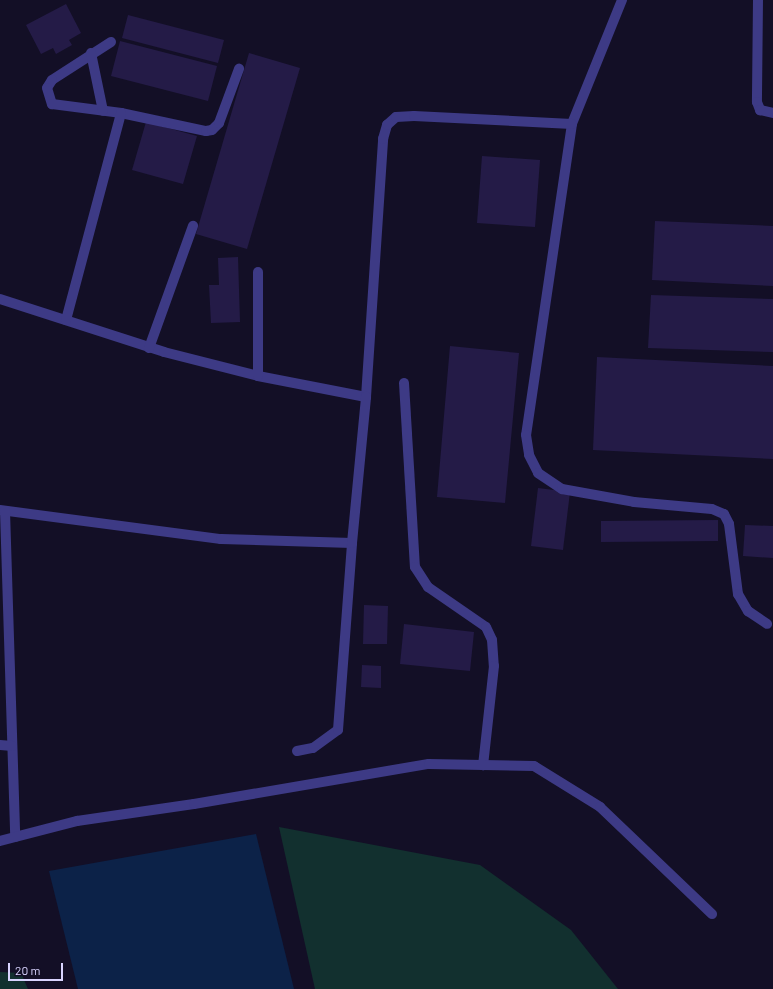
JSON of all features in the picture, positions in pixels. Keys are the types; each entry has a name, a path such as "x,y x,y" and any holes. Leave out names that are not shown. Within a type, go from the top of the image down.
{"street":[{"path":"622,0 572,124 526,435 529,455 538,473 562,489 634,502 712,509 724,514 729,524 738,594 748,611 767,624"},
{"path":"758,0 757,102 760,110 773,114"},
{"path":"112,42 91,53 52,80 47,88 47,95 52,104 56,106 121,113 206,132 212,130 220,123 239,69"},
{"path":"91,53 103,111"},
{"path":"66,320 121,113"},
{"path":"297,751 313,748 338,730 352,544 366,397 383,139 387,125 396,117 414,116 572,124"},
{"path":"149,348 192,226"},
{"path":"258,272 258,376"},
{"path":"0,299 149,348 258,376 366,397"},
{"path":"404,383 415,567 428,586 486,626 492,640 494,666 483,765"},
{"path":"15,837 3,511 221,539 352,544"},
{"path":"0,745 12,746"},
{"path":"0,841 77,821 194,804 428,764 534,766 600,807 712,914"}],"green space":[{"path":"279,827 480,865 571,930 618,989 315,989"},
{"path":"0,972 21,973 28,989 0,989"}],"water":[{"path":"256,834 294,989 78,989 49,871"}],"building":[{"path":"66,4 81,33 69,40 72,45 56,54 53,48 41,54 26,25"},
{"path":"128,15 224,40 218,63 122,38"},
{"path":"120,41 217,66 208,101 111,76"},
{"path":"249,53 300,68 247,249 196,234"},
{"path":"146,122 197,136 183,184 132,170"},
{"path":"482,156 540,160 535,227 477,223"},
{"path":"655,221 773,226 773,286 652,280"},
{"path":"238,257 240,322 211,323 209,285 219,285 218,258"},
{"path":"651,295 773,299 773,352 648,348"},
{"path":"450,346 519,353 505,503 437,497"},
{"path":"597,357 773,366 773,459 593,450"},
{"path":"538,488 570,492 563,550 531,546"},
{"path":"718,520 718,541 601,542 601,521"},
{"path":"745,525 773,526 773,558 743,556"},
{"path":"364,605 388,606 387,644 363,644"},
{"path":"404,624 474,632 470,671 400,664"},
{"path":"362,665 381,666 381,688 361,687"}]}
